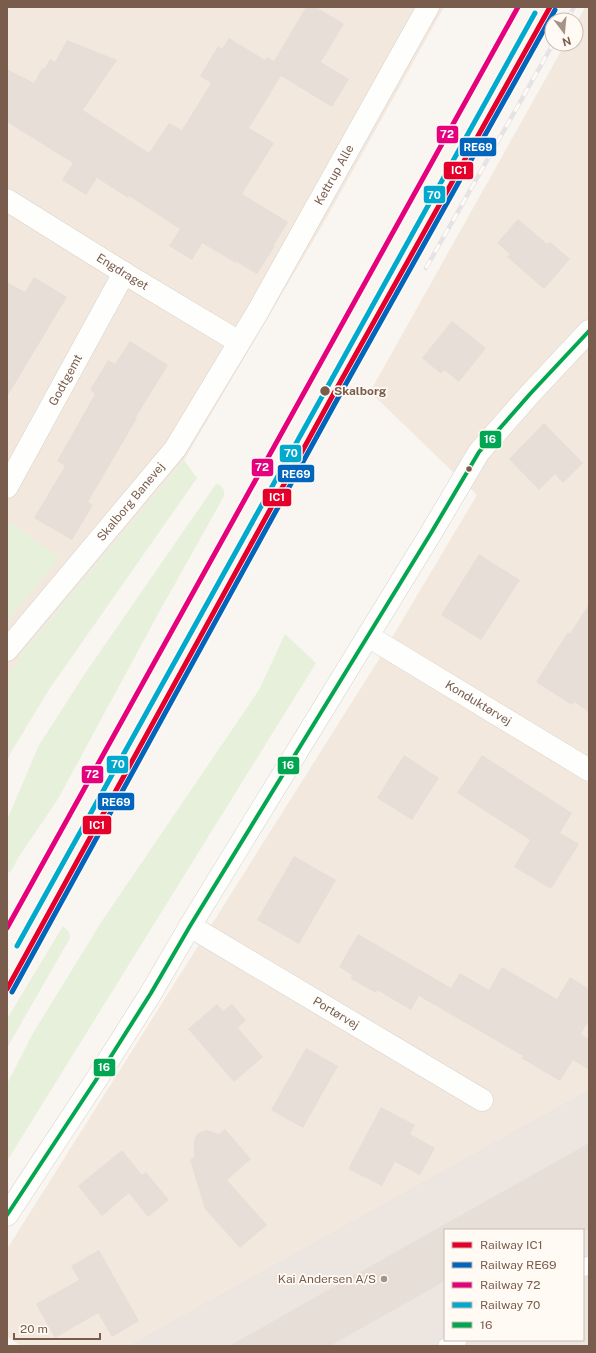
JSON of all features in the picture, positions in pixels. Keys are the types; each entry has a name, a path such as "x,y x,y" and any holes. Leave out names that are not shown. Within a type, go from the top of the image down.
{"street":[{"name":"Kettrup Alle","path":"239,342 428,7"},
{"name":"Engdraget","path":"7,200 239,342"},
{"name":"Godtgemt","path":"7,487 124,273"},
{"path":"7,1215 148,999 190,926 479,452 530,394 589,331"},
{"name":"Skalborg Banevej","path":"7,650 175,449 239,342"},
{"name":"Konduktørvej","path":"368,636 589,770"},
{"name":"Portørvej","path":"190,926 482,1100"}],"lane":[{"path":"447,1346 456,1341"}],"shaded area":[{"path":"7,7 444,7 323,224 184,460 24,651 7,676"},
{"path":"585,7 589,7 589,1089 127,1346 21,1346 7,1336 7,1249 381,656 477,495 370,392 561,52 584,52 584,12 582,12"},
{"path":"589,1089 589,1346 127,1346"}],"green space":[{"path":"184,460 197,478 50,688 10,754 7,762 7,676 24,651"},
{"path":"216,484 220,485 224,490 224,496 58,799 18,858 10,873 7,871 7,820 39,745 84,675"},
{"path":"11,522 59,558 7,622 7,529"},
{"path":"285,634 316,663 7,1161 7,1084 32,1035 102,921 259,690"},
{"path":"63,926 69,932 70,938 7,1048 7,1019"}],"building":[{"path":"306,7 316,7 344,24 321,62 349,79 332,107 281,76 249,128 274,143 242,194 288,222 257,274 202,243 192,260 169,246 180,229 129,196 128,198 97,178 86,195 62,180 73,163 7,122 7,69 34,83 42,68 44,69 50,59 55,62 67,40 117,60 83,110 149,153 169,123 182,130 211,83 200,76 218,46 222,49 229,38 265,60 267,57 274,61"},
{"path":"518,219 547,244 550,242 570,259 544,289 507,257 510,254 497,243"},
{"path":"34,277 67,297 7,397 7,282 25,292"},
{"path":"452,321 486,348 459,382 444,370 441,374 422,358"},
{"path":"130,341 168,365 136,417 137,418 88,502 93,505 72,540 34,518 65,466 57,461 95,394 90,390 108,360 115,364"},
{"path":"544,423 583,463 563,483 555,474 539,490 509,459"},
{"path":"479,554 520,580 481,640 441,615"},
{"path":"589,604 589,712 574,702 572,705 536,682 568,632 570,634"},
{"path":"404,755 439,778 412,820 377,798"},
{"path":"482,755 572,813 560,833 579,844 551,889 514,867 530,840 457,793"},
{"path":"294,856 336,880 299,944 257,920"},
{"path":"358,934 451,988 460,973 489,990 502,967 557,999 570,977 589,989 589,1020 581,1034 589,1039 589,1070 573,1060 560,1081 521,1058 523,1056 419,996 411,1010 377,990 376,993 351,979 352,975 339,967"},
{"path":"217,1004 223,1011 232,1004 246,1020 238,1028 263,1057 234,1082 188,1029"},
{"path":"306,1048 338,1066 303,1128 271,1110"},
{"path":"381,1107 415,1125 410,1134 435,1148 420,1175 395,1162 382,1186 348,1169"},
{"path":"225,1129 251,1159 227,1180 267,1225 240,1248 205,1209 190,1160 194,1157 194,1140 197,1134 207,1130 219,1134"},
{"path":"589,1143 589,1230 444,1229 444,1282 330,1346 229,1346"},
{"path":"122,1150 142,1175 146,1172 169,1200 148,1217 129,1193 102,1216 78,1186"},
{"path":"99,1250 139,1321 112,1337 98,1313 55,1338 36,1304 79,1280 71,1266"}],"railway":[{"path":"571,12 574,7"},
{"path":"426,268 548,52"}],"rail line":[{"name":"72","path":"7,928 518,7"},
{"name":"IC1","path":"7,989 333,395 550,7"},
{"name":"RE69","path":"12,992 338,398 555,10"},
{"name":"70","path":"17,946 535,13"}],"transit line":[{"name":"16","path":"7,1215 96,1080 151,993 190,926 479,452 530,394 589,331"}],"place":[{"name":"Skalborg","path":"325,391"},
{"name":"Kai Andersen A/S","path":"384,1279"}]}
